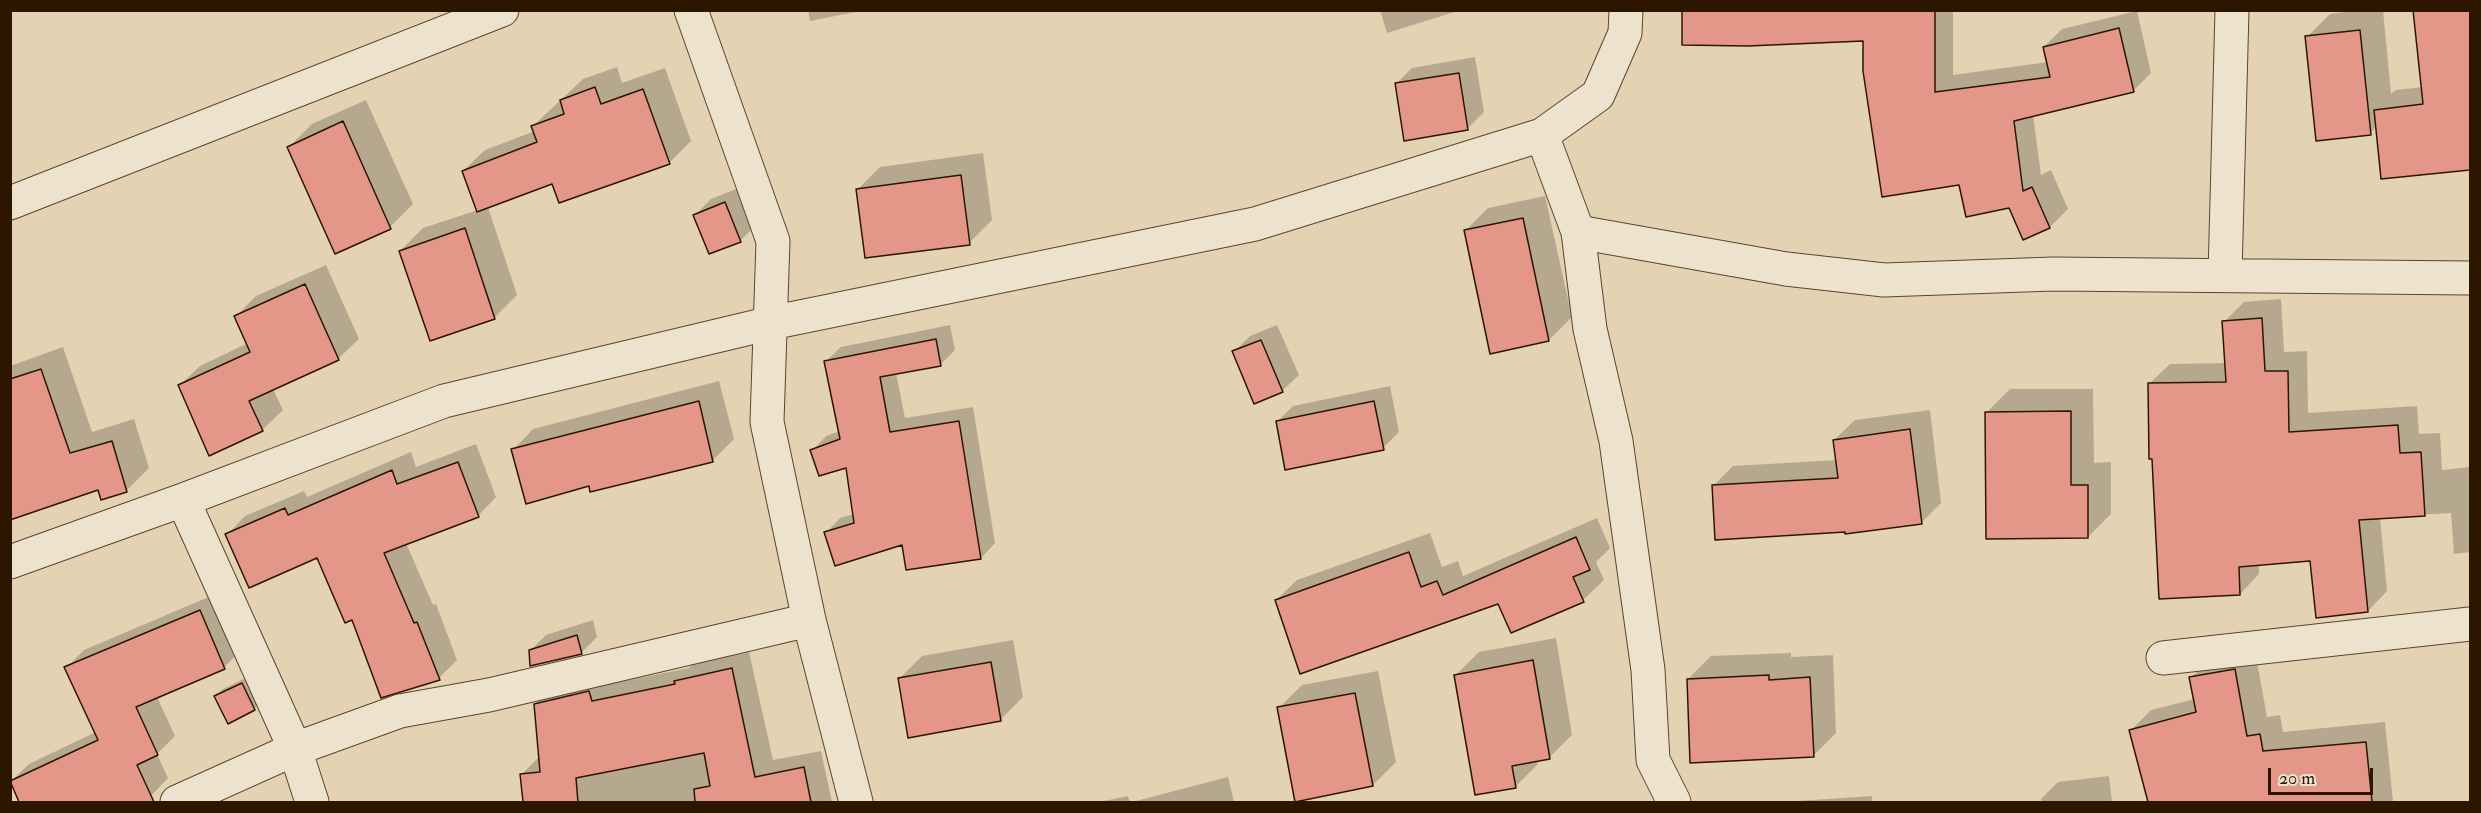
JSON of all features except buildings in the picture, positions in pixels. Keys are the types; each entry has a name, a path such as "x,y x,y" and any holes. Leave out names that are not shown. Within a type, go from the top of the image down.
{"street":[{"path":"10,203 502,10"},
{"path":"691,10 773,241 767,422 809,620 856,802"},
{"path":"10,562 183,500 444,401 771,322 1255,224 1542,135 1598,95 1625,33 1626,10"},
{"path":"2225,275 2232,10"},
{"path":"1542,135 1578,232 1590,329 1619,464 1648,670 1653,760 1674,802"},
{"path":"1578,232 1786,269 1884,280 2053,274 2470,278"},
{"path":"183,500 295,750 312,802"},
{"path":"177,802 295,750 400,711 489,695 809,620"},
{"path":"2163,658 2470,624"}]}
